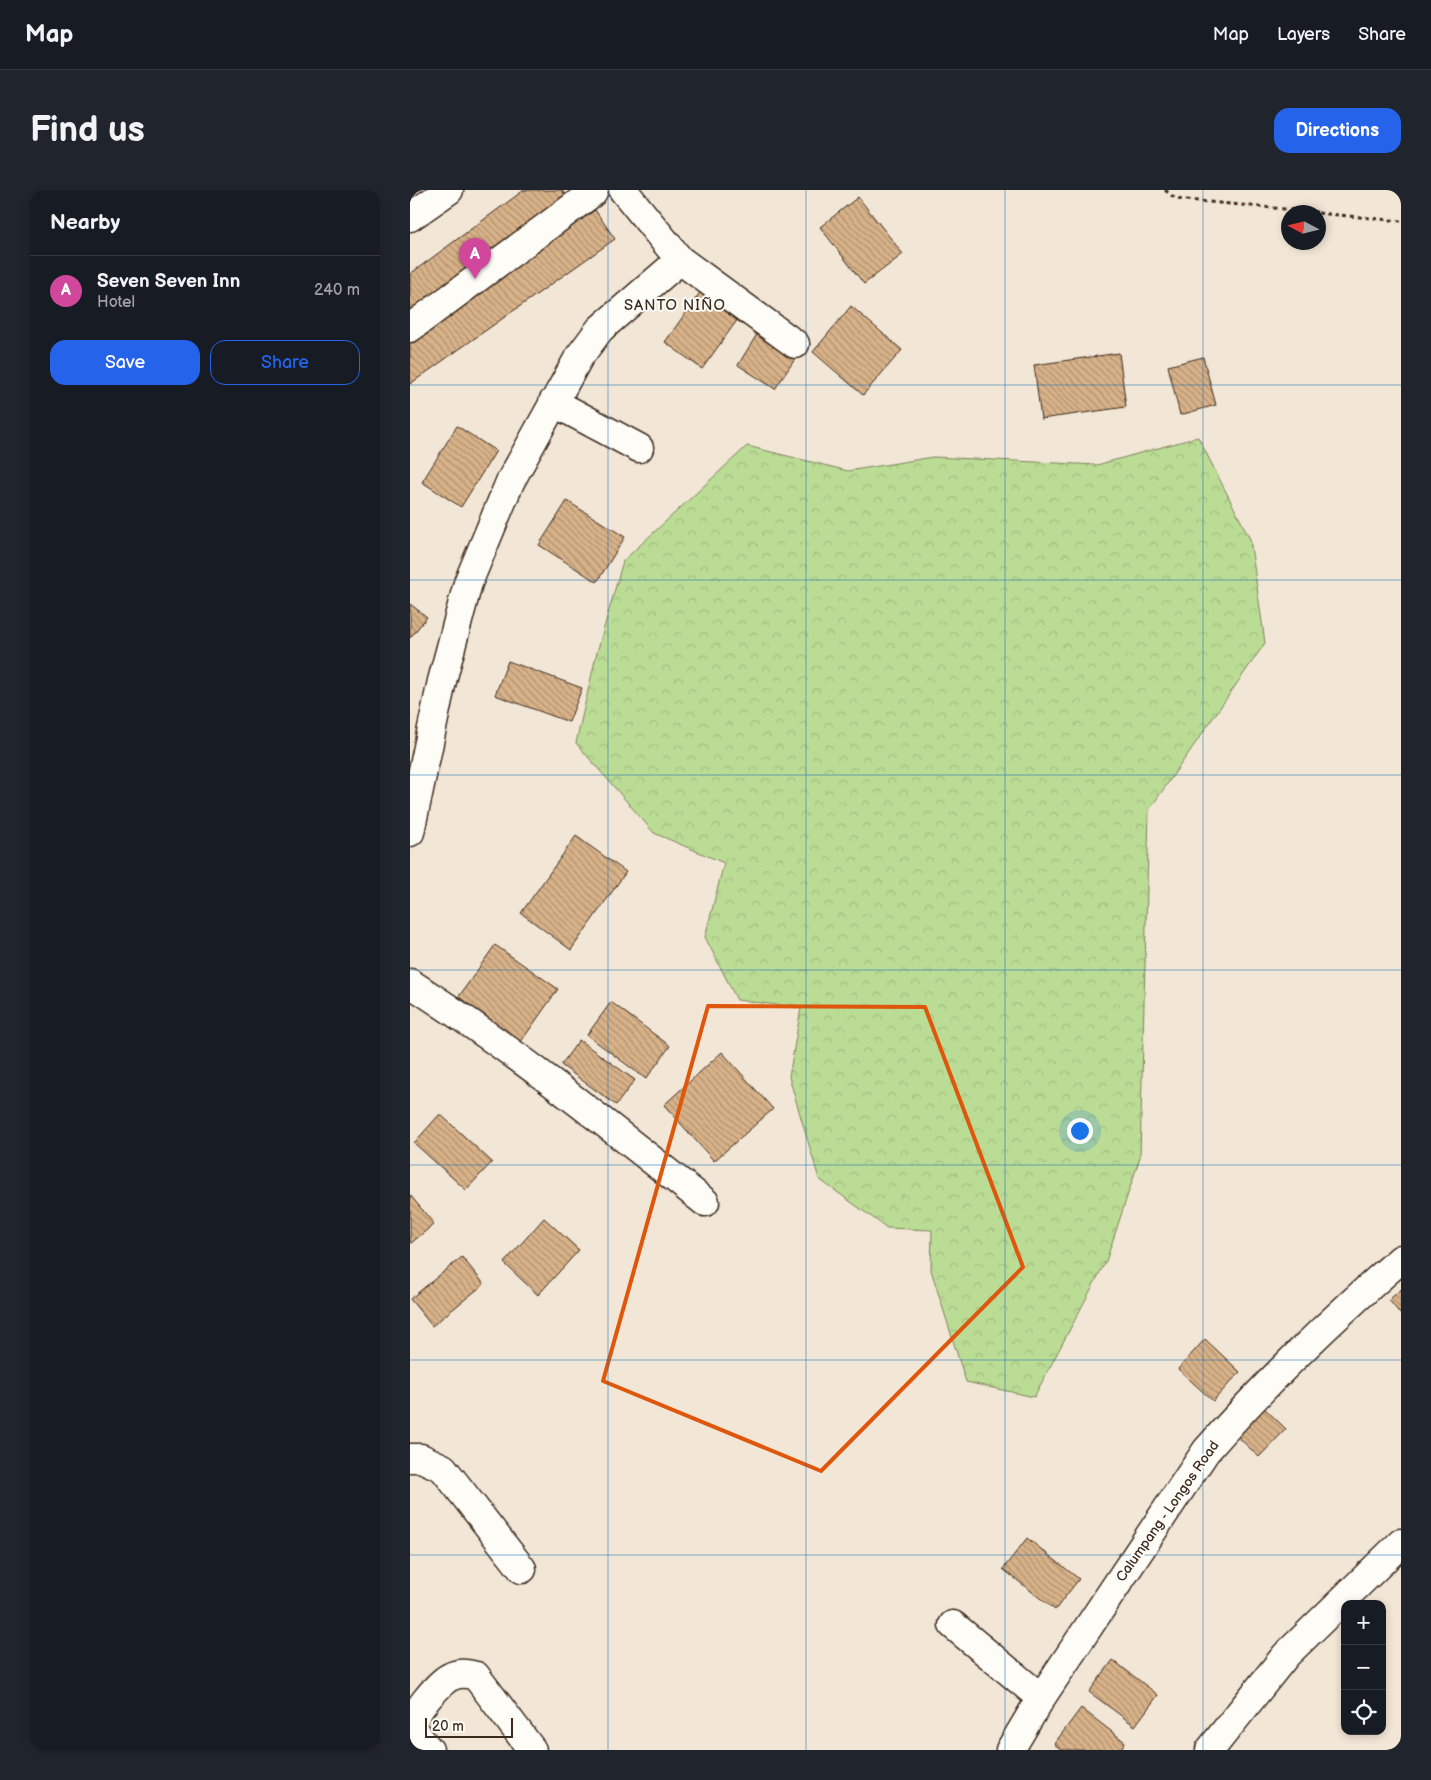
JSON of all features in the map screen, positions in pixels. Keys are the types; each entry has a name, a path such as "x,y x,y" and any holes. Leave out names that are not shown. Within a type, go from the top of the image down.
{"main road":[{"path":"410,217 450,190"},
{"path":"410,328 594,190"},
{"path":"623,190 680,260 795,344"},
{"path":"410,832 442,681 468,583 510,482 578,357 600,329 680,260"},
{"path":"553,402 639,448"},
{"path":"410,983 457,1013 590,1111 705,1202"},
{"name":"Calumpang - Longos Road","path":"1010,1750 1041,1698 1206,1451 1236,1416 1283,1368 1354,1300 1401,1259"},
{"path":"410,1458 421,1458 443,1468 522,1569"},
{"path":"1210,1750 1286,1655 1401,1543"},
{"path":"953,1625 1041,1698"},
{"path":"429,1750 418,1736 413,1722 418,1708 448,1677 463,1673 476,1676 532,1750"}],"path":[{"path":"1165,190 1176,199 1281,209"},
{"path":"1326,214 1401,221"}],"highlighted area":[{"path":"708,1006 925,1007 1023,1267 821,1471 603,1381"}],"green space":[{"path":"1198,437 1250,539 1265,643 1149,810 1140,1157 1106,1261 1034,1397 966,1382 931,1270 932,1230 887,1228 819,1179 789,1077 801,1008 737,1000 705,937 724,863 654,833 576,743 596,656 623,561 747,446 848,471 933,457 1097,465"}],"building":[{"path":"524,190 562,190 567,198 410,313 410,274"},
{"path":"858,197 903,254 864,284 820,227"},
{"path":"595,210 615,239 410,384 410,341"},
{"path":"701,291 738,319 702,369 665,342"},
{"path":"851,306 902,350 863,395 813,352"},
{"path":"759,331 797,356 775,389 738,365"},
{"path":"1119,353 1126,407 1041,419 1034,365"},
{"path":"1203,357 1216,405 1180,415 1168,366"},
{"path":"457,426 496,451 461,507 422,482"},
{"path":"567,501 625,537 597,582 539,545"},
{"path":"410,604 427,617 410,638"},
{"path":"508,661 582,688 569,722 495,695"},
{"path":"576,836 626,872 571,950 521,913"},
{"path":"495,945 558,989 518,1046 455,1002"},
{"path":"611,1002 670,1046 646,1079 587,1035"},
{"path":"579,1040 635,1080 616,1105 561,1065"},
{"path":"722,1052 773,1109 714,1161 664,1105"},
{"path":"440,1114 492,1162 466,1190 414,1143"},
{"path":"410,1195 434,1224 410,1244"},
{"path":"544,1218 579,1250 538,1295 504,1263"},
{"path":"462,1257 484,1284 432,1326 410,1299"},
{"path":"1401,1289 1401,1315 1389,1300"},
{"path":"1205,1339 1240,1372 1213,1401 1178,1369"},
{"path":"1262,1406 1286,1429 1259,1457 1235,1434"},
{"path":"1027,1538 1079,1579 1055,1610 1003,1569"},
{"path":"1113,1660 1158,1695 1135,1726 1089,1692"},
{"path":"1081,1708 1125,1742 1120,1750 1062,1750 1054,1744"}],"place":[{"name":"Seven Seven Inn","path":"475,279"}],"district":[{"name":"SANTO NIÑO","path":"675,305"}]}
